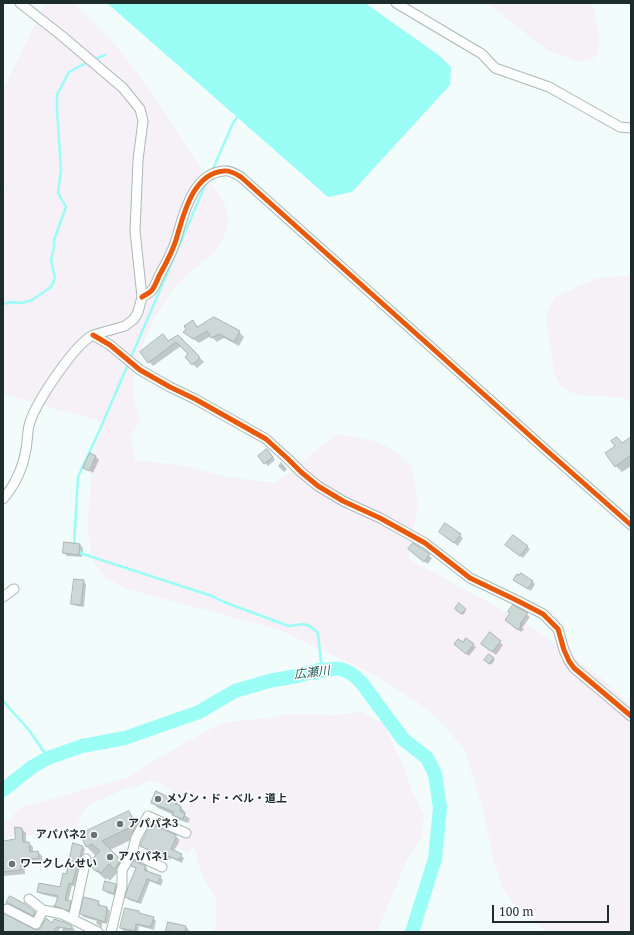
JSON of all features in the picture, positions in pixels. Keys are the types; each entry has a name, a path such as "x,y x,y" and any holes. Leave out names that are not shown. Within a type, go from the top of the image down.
{"street":[{"path":"3,499 19,475 23,464 30,422 37,406 75,350 93,335 130,324 138,312 142,297 135,231 138,160 143,121 140,109 124,88 20,3"},
{"path":"396,3 482,54 495,68 549,87 620,127 631,128"},
{"path":"142,297 152,292 176,238 184,211 197,186 207,177 215,173 224,170 231,172 241,177 631,525"},
{"path":"93,335 110,345 140,370 266,439 318,486 343,501 380,518 425,543 470,578 543,614 558,629 564,650 574,668 631,716"},
{"path":"3,597 14,589"},
{"path":"111,932 122,886 122,870 132,853 136,838 148,816 186,833"},
{"path":"132,853 162,867"},
{"path":"73,919 86,859"},
{"path":"29,899 43,910 62,914 98,932"},
{"path":"7,909 36,924 43,910"}],"shaded area":[{"path":"46,3 74,3 114,43 152,93 224,203 229,218 225,234 216,252 186,275 171,292 155,317 144,342 133,372 135,405 141,420 131,435 135,461 182,465 227,477 275,483 337,434 352,436 381,444 395,451 412,466 418,505 409,559 526,623 599,676 631,706 631,932 548,932 521,913 504,890 493,858 483,809 465,751 446,727 419,703 374,675 280,630 127,589 105,577 91,558 88,526 91,470 100,421 3,394 3,193 6,191 3,184 3,90"},
{"path":"487,3 592,3 599,33 598,53 592,59 580,62 547,50"},
{"path":"631,275 631,402 622,398 589,396 572,393 562,387 554,374 546,315 555,297 595,279"},
{"path":"362,712 383,723 424,816 421,838 406,862 377,932 213,932 216,924 216,899 202,875 196,853 192,845 189,853 175,847 182,834 190,837 188,815 177,796 162,784 150,781 136,787 127,788 88,805 77,825 52,829 36,835 14,835 3,839 3,823 8,821 20,808 128,777 151,762 220,724 272,718 287,714 334,715"}],"water":[{"path":"107,3 365,3 440,56 451,67 450,85 352,192 328,197"}],"building":[{"path":"214,317 240,331 234,342 219,334 211,338 207,331 193,339 183,332 186,330 184,326 193,320 197,327"},
{"path":"163,334 168,341 178,335 199,356 199,359 192,365 185,357 188,354 176,342 148,363 140,352"},
{"path":"617,437 622,443 631,437 631,455 615,467 605,453 615,446 611,441"},
{"path":"267,449 273,457 264,464 258,456"},
{"path":"90,453 96,456 89,471 83,468"},
{"path":"445,523 461,534 454,543 439,532"},
{"path":"513,535 528,546 520,556 505,545"},
{"path":"64,542 80,544 79,555 63,553"},
{"path":"413,543 430,554 424,562 408,549"},
{"path":"521,573 533,581 528,589 513,580 517,574 519,575"},
{"path":"74,579 84,580 81,605 71,604"},
{"path":"459,603 466,609 461,614 455,609"},
{"path":"513,605 528,613 520,624 521,626 518,630 505,620"},
{"path":"490,632 501,641 492,652 481,644"},
{"path":"466,638 474,644 466,654 454,644 458,639 463,642"},
{"path":"489,654 494,658 489,664 484,660"},
{"path":"156,791 176,801 175,804 181,806 180,811 185,813 183,819 172,815 174,812 151,803"},
{"path":"129,811 135,825 102,841 121,860 114,869 109,864 101,873 98,870 97,872 92,868 94,861 92,859 100,851 92,844 86,847 80,834"},
{"path":"151,824 176,835 171,849 182,854 179,860 168,856 167,858 140,846"},
{"path":"15,827 22,828 23,842 29,842 30,852 38,851 39,858 20,860 21,870 3,872 3,841 15,839"},
{"path":"73,843 83,846 72,884 69,883 65,900 71,901 69,911 55,906 58,896 37,892 39,883 60,887 63,873 66,874"},
{"path":"134,861 146,866 144,870 161,876 158,883 147,879 138,902 125,897 136,868 131,866"},
{"path":"105,881 116,884 114,894 103,890"},
{"path":"10,896 25,904 35,912 33,916 6,903"},
{"path":"84,897 99,901 98,905 107,907 105,922 80,914"},
{"path":"125,908 139,911 139,913 154,917 151,927 136,924 135,931 120,928"},
{"path":"3,913 34,929 40,929 46,918 52,923 54,919 64,922 72,926 72,929 57,927 53,932 3,932"},
{"path":"168,922 186,926 185,932 166,931"}],"waterway":[{"path":"93,60 105,55"},
{"path":"3,304 11,302 22,303 32,300 51,287 55,278 51,260 54,240 66,207 58,193 61,170 57,95 69,72 88,62"},
{"path":"212,171 233,123 238,116"},
{"path":"74,545 78,477 207,181"},
{"path":"77,550 79,550 80,553 212,596 224,602 289,626 303,624 310,626 318,633 323,669"},
{"name":"広瀬川","path":"3,790 32,767 48,758 82,746 125,738 199,712 235,691 269,681 323,669"},
{"name":"広瀬川","path":"314,673 328,669 339,669 355,676 403,739 427,758 435,774 440,808 435,859 412,932"},
{"path":"3,701 29,730 48,758"}],"cycle path":[{"path":"142,297 150,292 156,283 174,245 186,209 197,188 204,179 213,174 224,171 233,172 241,177 631,525"},
{"path":"93,335 110,345 140,370 266,439 318,486 343,501 380,518 425,543 470,578 543,614 558,629 564,650 574,668 631,716"}],"place":[{"name":"メゾン・ド・ベル・道上","path":"158,799"},
{"name":"アパパネ3","path":"120,824"},
{"name":"アパパネ2","path":"94,835"},
{"name":"アパパネ1","path":"110,857"},
{"name":"ワークしんせい","path":"12,864"}]}
